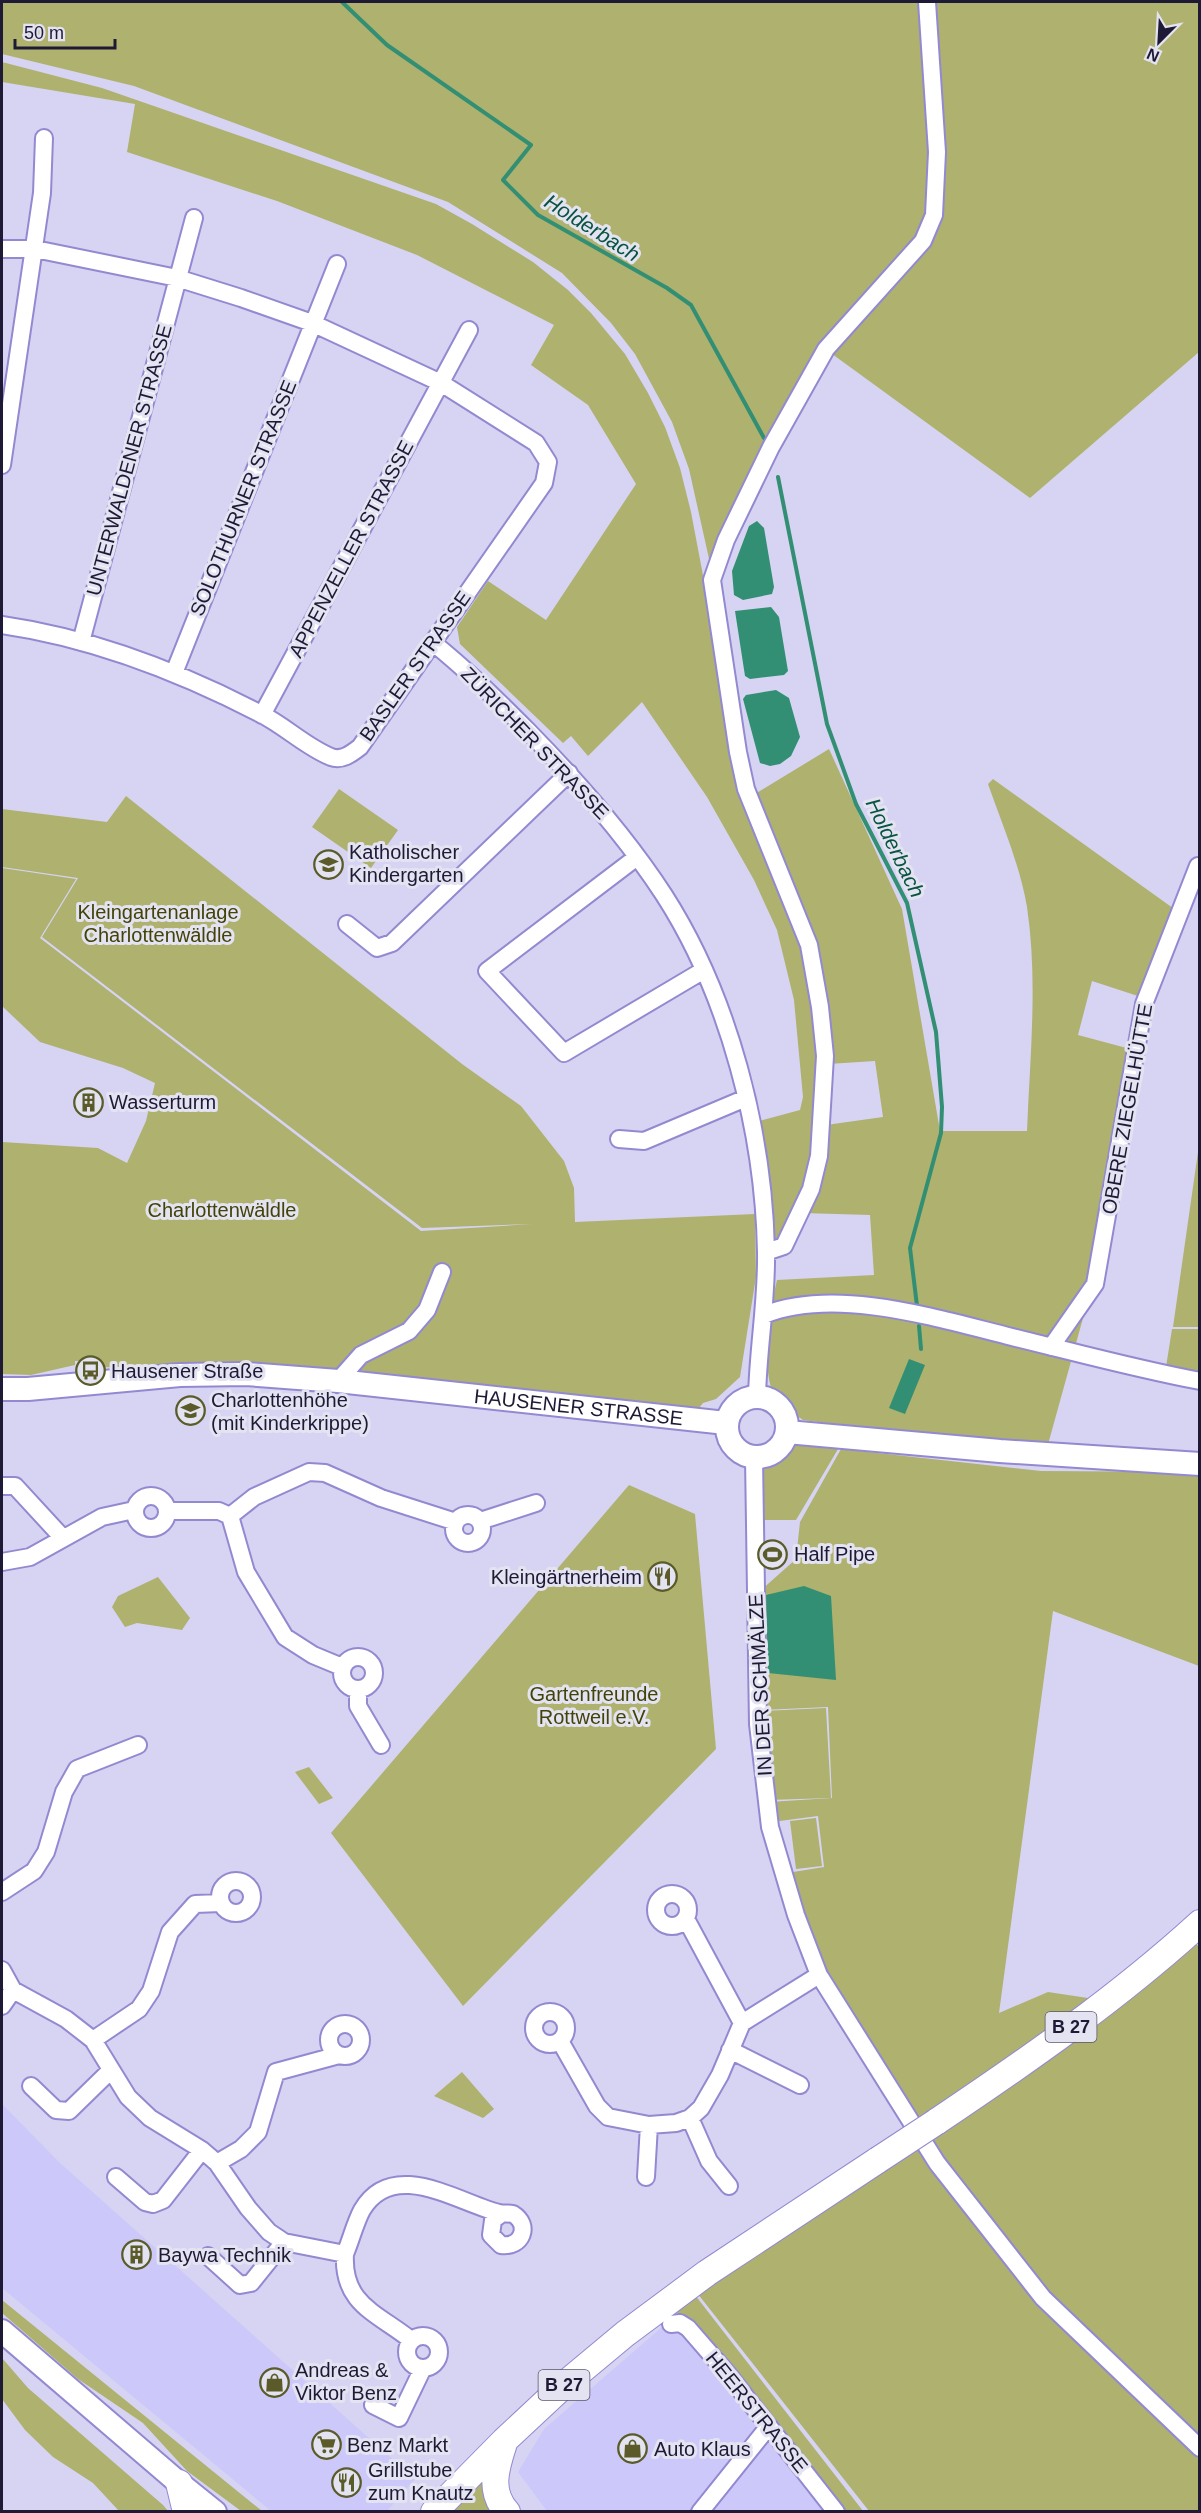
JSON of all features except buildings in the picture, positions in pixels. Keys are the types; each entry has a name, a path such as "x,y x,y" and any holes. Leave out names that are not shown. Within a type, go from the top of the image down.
{"main road":[{"name":"HAUSENER STRASSE","path":"2,1389 28,1389 180,1375 246,1374 338,1381 726,1423"},
{"path":"757,1397 767,1398 783,1412 787,1422 787,1432 779,1449 763,1457 754,1458 738,1452 732,1446 726,1431 726,1423 737,1404 757,1397"},
{"path":"787,1432 1000,1451 1200,1464"},
{"name":"B 27","path":"434,2511 565,2384 668,2313 707,2273 1017,2067 1104,2002 1200,1923"},
{"path":"2,2331 179,2483 215,2511"},
{"path":"505,2440 494,2484 500,2504 507,2511"},
{"path":"179,2483 186,2511"}],"street":[{"path":"766,1252 784,1246 810,1189 819,1156 825,1056 820,1007 809,945 746,789 738,752 712,580 726,540 771,447 826,349 923,241 933,215 937,152 927,2"},
{"path":"2,465 35,249 42,193 44,138"},
{"path":"177,278 194,218"},
{"name":"BASLER STRASSE","path":"2,249 35,249 177,278 312,323 441,383 536,443 548,462 544,483 360,747 348,757 333,758 262,715 174,674 81,642 30,629 2,625"},
{"path":"312,323 337,264"},
{"name":"UNTERWALDENER STRASSE","path":"81,642 177,278"},
{"name":"SOLOTHURNER STRASSE","path":"174,674 312,323"},
{"path":"441,383 469,330"},
{"name":"APPENZELLER STRASSE","path":"262,715 441,383"},
{"name":"ZÜRICHER STRASSE","path":"432,642 505,708 569,773 615,826 665,896 704,970 738,1058 762,1191 766,1252 764,1315 758,1354 757,1397"},
{"path":"346,924 377,948 392,943 569,773"},
{"path":"637,857 487,970 564,1053 704,970"},
{"name":"OBERE ZIEGELHÜTTE","path":"1051,1347 1095,1284 1144,1004 1198,866"},
{"path":"619,1139 644,1141 746,1098"},
{"path":"338,1381 361,1355 409,1331 427,1310 442,1272"},
{"path":"764,1315 777,1310 832,1303 870,1306 938,1319 1154,1372 1200,1381"},
{"name":"IN DER SCHMÄLZE","path":"754,1458 758,1724 770,1827 796,1915 819,1976 937,2163 1043,2298 1200,2448"},
{"path":"230,1516 255,1497 309,1472 325,1473 381,1498 456,1522 468,1515 480,1521 536,1503"},
{"path":"2,1486 15,1486 62,1537"},
{"path":"2,1562 30,1557 62,1537 102,1517 134,1510 143,1497 153,1495 162,1500 167,1510 161,1525 150,1528 140,1524 134,1510"},
{"path":"167,1510 219,1511 230,1516 246,1572 285,1637 313,1655 342,1667"},
{"path":"456,1522 455,1535 462,1542 471,1543 482,1534 480,1521"},
{"path":"355,1657 365,1658 373,1666 374,1671 372,1682 358,1690 344,1682 341,1672 342,1667 355,1657"},
{"path":"358,1690 358,1706 381,1745"},
{"path":"2,1892 34,1871 46,1852 64,1792 77,1769 138,1745"},
{"path":"93,2040 139,2009 151,1991 170,1932 195,1904 221,1903"},
{"path":"686,1919 742,2023"},
{"path":"2,1970 13,1990 66,2019 93,2040 128,2097 150,2118 202,2150 217,2163 269,2232 284,2242 345,2254"},
{"path":"561,2041 597,2106 608,2117 649,2125 676,2123 690,2118 706,2099 720,2075 742,2023 819,1976"},
{"path":"2,2006 13,1990"},
{"path":"730,2050 800,2085"},
{"path":"217,2163 241,2149 258,2132 276,2072 339,2055"},
{"path":"31,2086 56,2110 69,2111 110,2071"},
{"path":"690,2118 709,2161 729,2186"},
{"path":"646,2177 649,2125"},
{"path":"116,2177 145,2202 153,2204 163,2200 202,2150"},
{"path":"411,2340 365,2307 352,2292 344,2272 345,2254 363,2210 374,2197 393,2186 412,2185 439,2191 501,2214"},
{"path":"208,2256 240,2285 251,2283 284,2242"},
{"name":"HEERSTRASSE","path":"668,2313 688,2328 836,2511"},
{"path":"425,2336 438,2344 437,2360 428,2367 417,2367 408,2360 406,2349 411,2340 425,2336"},
{"path":"373,2405 399,2418 423,2368"},
{"path":"700,2511 769,2426"}],"shaded area":[{"path":"757,521 764,528 774,587 772,594 743,600 734,595 732,571 749,526"},
{"path":"771,607 779,617 788,671 784,675 750,679 745,676 735,611"},
{"path":"776,690 789,698 800,737 791,756 780,764 770,766 760,763 743,699 746,695"},
{"path":"909,1359 925,1365 905,1414 889,1408"},
{"path":"804,1586 831,1596 836,1680 768,1673 766,1595"},
{"path":"2,2104 60,2163 415,2479 387,2511 271,2511 2,2288"},
{"path":"676,2315 834,2511 547,2511 518,2472 544,2429"}],"green space":[{"path":"2,2 924,2 934,155 930,215 922,238 823,347 712,572 689,469 672,422 635,354 611,323 562,273 448,202 134,86 2,54"},
{"path":"931,2 1199,2 1199,352 1030,498 828,351 936,215"},
{"path":"2,62 102,88 436,204 533,262 568,290 591,313 625,354 665,427 680,468 691,512 730,718 805,953 817,1047 814,1156 797,1211 779,1240 773,1233 759,1121 800,1110 803,1097 794,1000 777,930 754,880 707,797 642,702 588,756 571,736 563,743 460,644 457,627 488,581 546,620 636,484 588,405 531,365 554,325 417,255 277,201 127,152 135,104 2,82"},
{"path":"829,749 902,909 940,1131 1027,1131 1033,991 1030,935 1020,876 988,784 993,779 1177,911 1144,998 1092,981 1078,1035 1134,1050 1093,1282 1047,1448 998,1446 803,1420 771,1388 767,1348 769,1320 777,1280 874,1275 870,1215 803,1213 826,1125 883,1117 875,1061 828,1064 825,1005 755,794"},
{"path":"339,789 398,830 371,868 312,827"},
{"path":"126,796 462,1064 521,1106 564,1161 574,1188 575,1222 755,1214 756,1277 740,1377 716,1399 703,1403 699,1408 153,1368 99,1367 98,1361 75,1361 75,1365 31,1375 2,1374 2,1142 98,1148 127,1163 146,1121 155,1083 123,1068 40,1042 2,1006 2,868 76,879 40,938 421,1231 532,1224 422,1228 42,937 78,878 2,867 2,809 107,822"},
{"path":"1199,1145 1199,1327 1173,1327"},
{"path":"1172,1329 1199,1329 1199,1373 1166,1367"},
{"path":"794,1433 1199,1468 1043,1466 841,1444 796,1520 758,1520 762,1459 781,1452"},
{"path":"841,1449 1041,1471 1199,1472 1199,1666 1053,1611 999,2013 1048,1992 1101,2000 916,2126 821,1973 787,1873 824,1867 818,1816 772,1822 769,1802 832,1798 828,1707 760,1710 759,1592 796,1559 800,1522"},
{"name":"Gartenfreunde Rottweil e.V.","path":"629,1485 695,1514 716,1749 463,2006 331,1833"},
{"name":"Half Pipe","path":"773,1540 784,1546 772,1568 761,1562"},
{"path":"158,1577 190,1618 182,1630 137,1623 125,1627 112,1607 118,1596"},
{"path":"826,1708 831,1798 768,1800 763,1711"},
{"path":"309,1767 333,1798 319,1804 295,1772"},
{"path":"816,1818 822,1866 796,1869 790,1821"},
{"path":"1179,1937 1199,1946 1199,2444 1044,2297 918,2130"},
{"path":"462,2072 494,2109 483,2118 434,2096"},
{"path":"915,2131 1041,2298 1199,2450 1199,2511 869,2511 690,2284"},
{"path":"688,2286 863,2511 840,2511 686,2321 666,2302"},
{"path":"2,2300 262,2511 241,2511 187,2471 143,2423 78,2379 2,2313"},
{"path":"2,2358 28,2388 168,2511 119,2511 93,2483 53,2457 25,2430 2,2399"},
{"path":"488,2466 499,2511 447,2512"}],"waterway":[{"name":"Holderbach","path":"342,2 387,45 531,145 503,180 538,215 667,288 691,305 764,438"},
{"name":"Holderbach","path":"778,477 827,724 856,804 907,903 936,1032 942,1107 941,1133 910,1248 917,1306"},
{"path":"919,1326 921,1349"}],"place":[{"name":"Katholischer Kindergarten","path":"328,864"},
{"name":"Wasserturm","path":"88,1102"},
{"name":"Hausener Straße","path":"90,1371"},
{"name":"Charlottenhöhe (mit Kinderkrippe)","path":"190,1411"},
{"name":"Half Pipe","path":"773,1554"},
{"name":"Kleingärtnerheim","path":"663,1577"},
{"name":"Baywa Technik","path":"137,2255"},
{"name":"Andreas & Viktor Benz","path":"274,2382"},
{"name":"Benz Markt","path":"326,2445"},
{"name":"Auto Klaus","path":"633,2449"},
{"name":"Grillstube zum Knautz","path":"347,2482"}],"park label":[{"name":"Kleingartenanlage Charlottenwäldle","path":"158,924"},
{"name":"Charlottenwäldle","path":"222,1210"}]}
